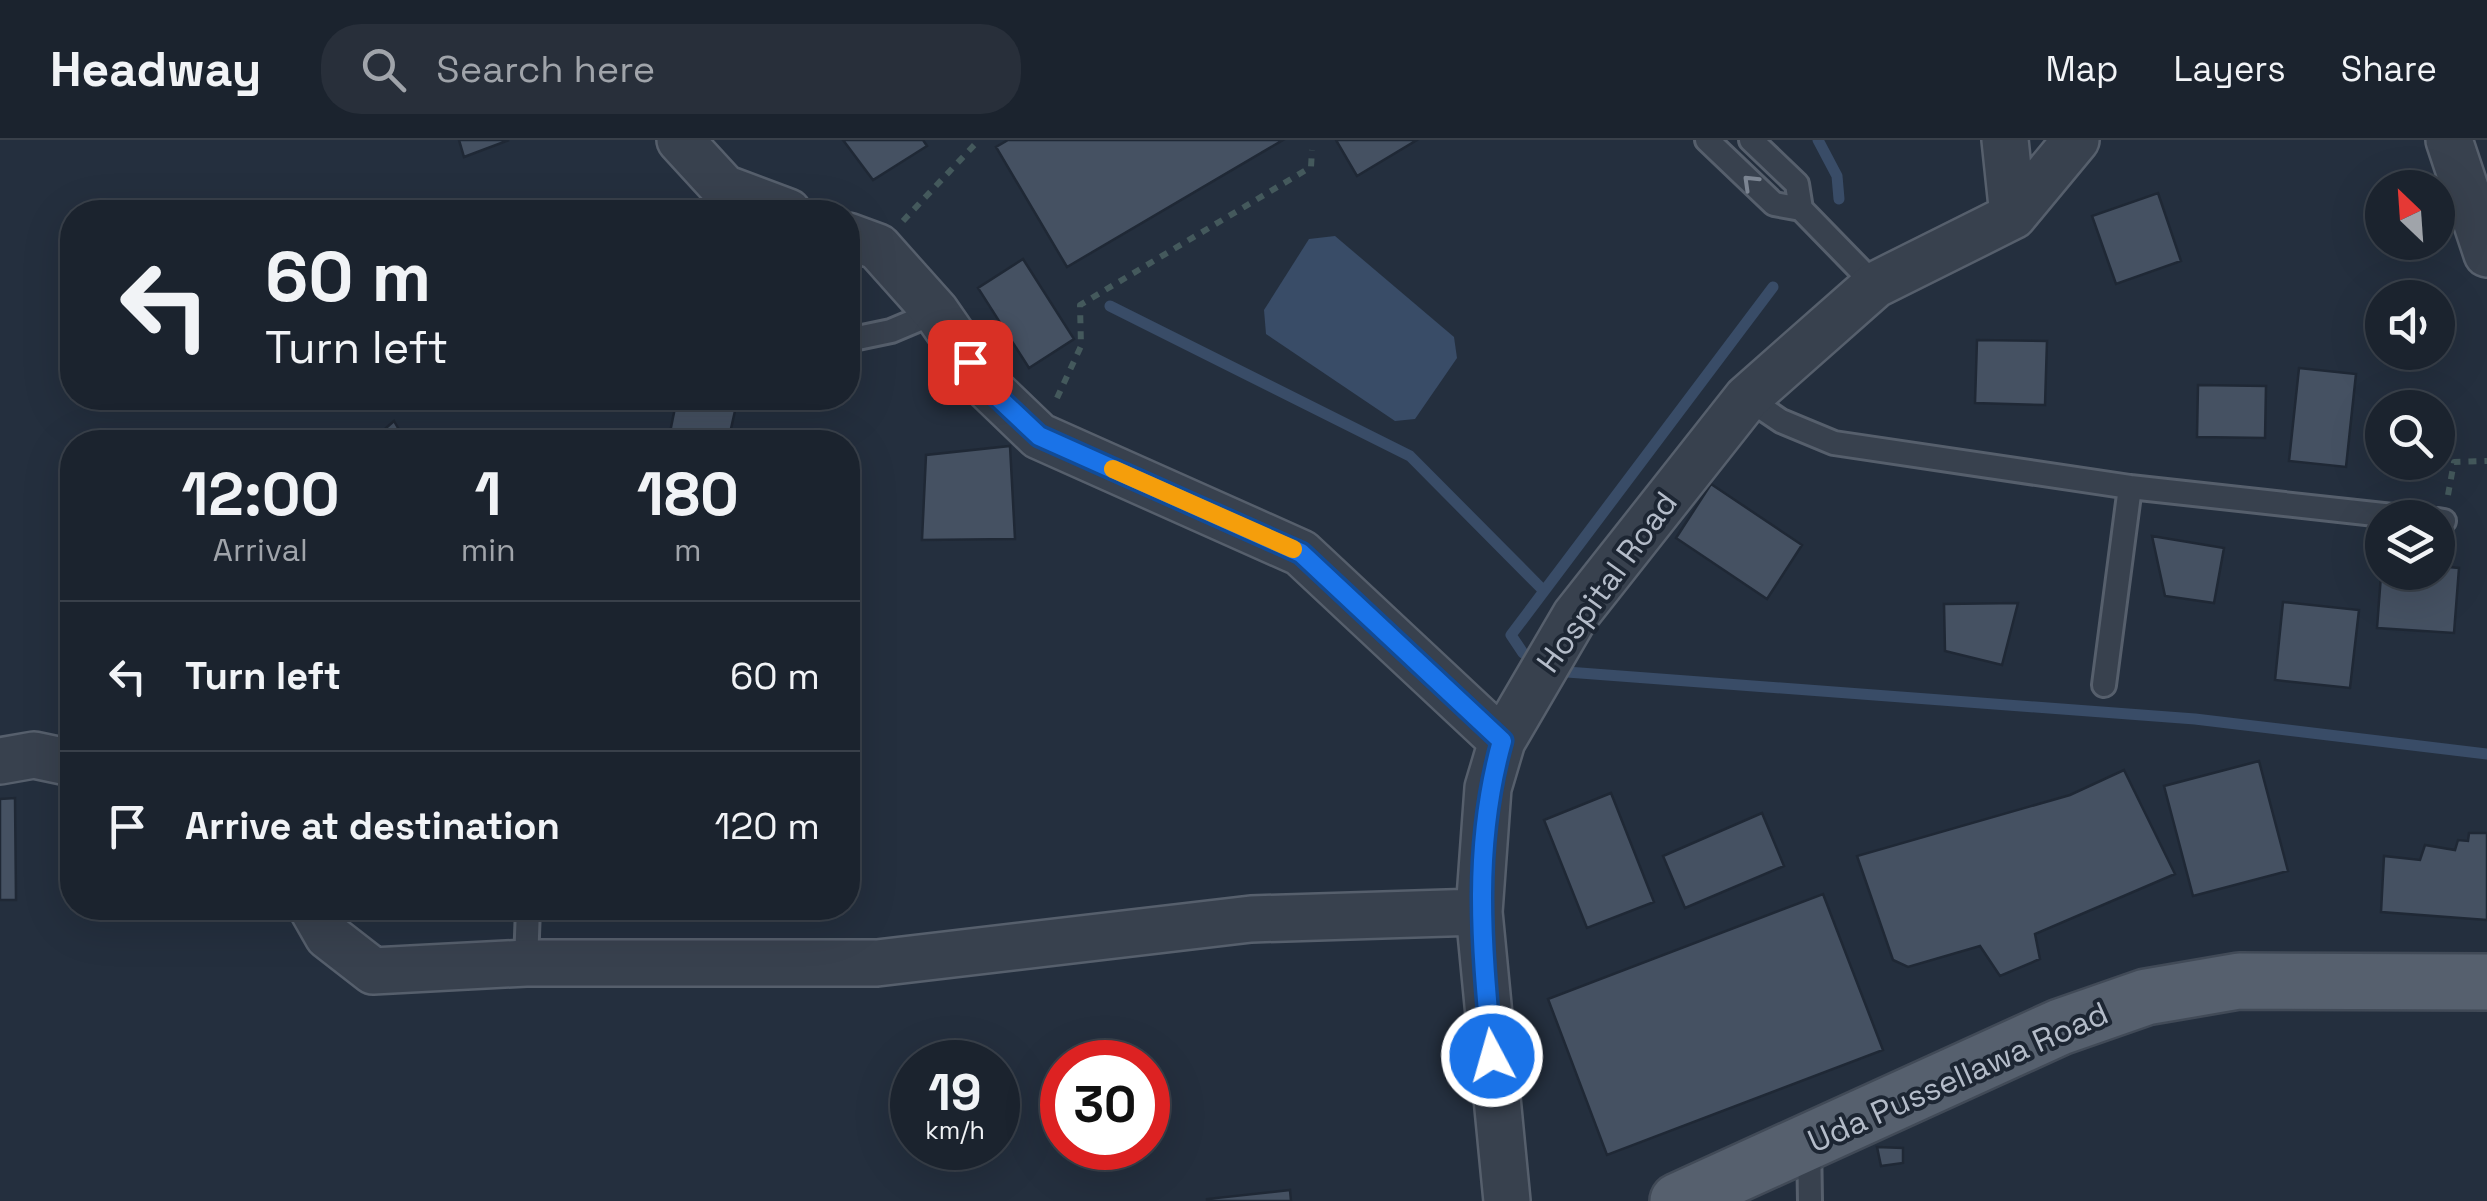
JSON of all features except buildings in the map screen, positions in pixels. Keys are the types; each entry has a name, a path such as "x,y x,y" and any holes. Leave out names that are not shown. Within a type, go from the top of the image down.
{"main road":[{"name":"Uda Pussellawa Road","path":"1678,1201 2060,1026 2146,998 2239,981 2487,982"}],"street":[{"path":"680,140 724,188 756,200"},
{"path":"2005,140 2012,216"},
{"name":"Hospital Road","path":"1507,1201 1478,912 1488,788 1502,741 1575,616 1747,398 1875,285 2012,216 2076,140"},
{"path":"2449,140 2487,254"},
{"path":"863,242 936,312 988,388 1039,436 1301,553 1502,741"},
{"path":"0,761 34,755 60,760"},
{"path":"319,920 328,936 373,972 526,963 877,962 1251,919 1478,912"}],"lane":[{"path":"1706,140 1774,204 1802,209"},
{"path":"1751,140 1796,184 1802,209 1875,285"},
{"path":"860,337 936,312"},
{"path":"1747,398 1782,421 1834,443 2130,487 2365,513"},
{"path":"2104,685 2130,487"},
{"path":"526,963 528,920"},
{"path":"1809,1142 1810,1201"}],"path":[{"path":"863,242 979,140"},
{"path":"1039,436 1081,346 1080,305 1311,167 1312,150"},
{"path":"2446,500 2454,462 2487,461"}],"water":[{"path":"1335,236 1454,337 1457,358 1415,419 1395,421 1266,334 1264,310 1309,239"}],"waterway":[{"path":"1818,140 1837,176 1839,199"},
{"path":"1540,661 1523,653 1511,635 1773,287"},
{"path":"1110,306 1410,456 1544,591"},
{"path":"1557,668 1567,672 2195,719 2487,754"}],"slow traffic":[{"path":"1113,469 1293,549"}],"route":[{"path":"970,362 988,388 1039,436 1301,553 1502,741 1488,788 1478,912 1492,1056"}]}
